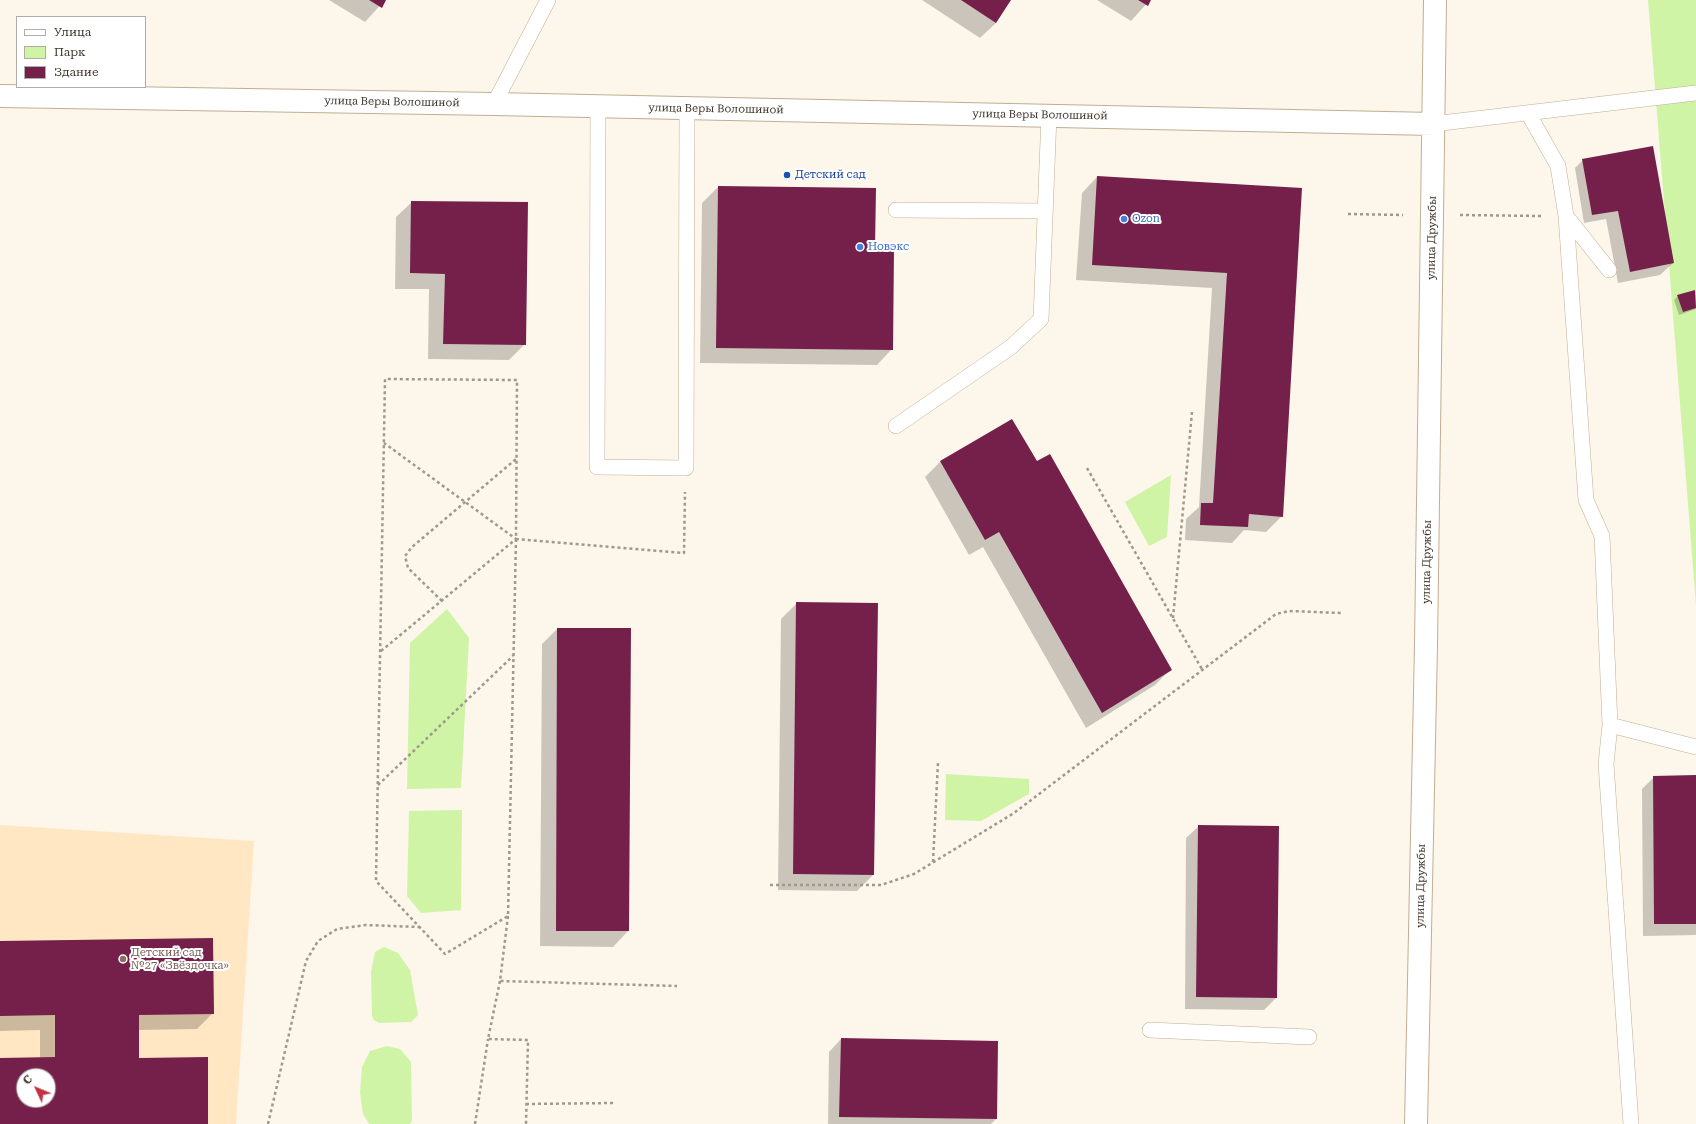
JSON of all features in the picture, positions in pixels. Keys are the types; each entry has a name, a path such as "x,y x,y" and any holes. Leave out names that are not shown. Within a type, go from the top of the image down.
{"street":[{"name":"улица Дружбы","path":"1416,1124 1426,645 1435,0"},
{"name":"улица Веры Волошиной","path":"0,96 598,106 1433,124"}],"lane":[{"path":"494,104 548,0"},
{"path":"1433,124 1696,93"},
{"path":"598,106 597,467 686,468 687,108"},
{"path":"1528,113 1558,166 1566,216 1586,500 1602,536 1610,725 1606,764 1631,1124"},
{"path":"896,426 1011,347 1041,319 1049,115"},
{"path":"896,210 1045,211"},
{"path":"1566,216 1609,270"},
{"path":"1610,725 1696,747"},
{"path":"1150,1030 1309,1037"}],"path":[{"path":"475,1124 488,1039 500,981 508,916 516,539 517,380 385,379 376,881 445,954 508,916"},
{"path":"1173,618 1192,412"},
{"path":"384,443 516,539 684,553 686,468"},
{"path":"442,601 408,568 406,556 412,547 516,459"},
{"path":"1087,468 1203,671"},
{"path":"380,652 516,539"},
{"path":"770,885 882,885 914,874 1014,812 1203,671 1276,614 1289,611 1341,613"},
{"path":"378,785 513,656"},
{"path":"933,862 938,762"},
{"path":"268,1124 306,961 318,941 337,929 366,925 420,927"},
{"path":"500,981 677,986"},
{"path":"488,1039 528,1040 526,1124"},
{"path":"526,1104 614,1102"}],"shaded area":[{"name":"Детский сад №27 «Звёздочка»","path":"0,825 254,841 236,1124 0,1124"}],"green space":[{"path":"1648,0 1696,0 1696,605"},
{"path":"1171,475 1167,537 1149,546 1125,502"},
{"path":"447,609 469,638 461,788 407,789 410,643"},
{"path":"946,774 1029,779 1029,794 981,821 945,820"},
{"path":"462,810 461,910 421,913 407,896 409,811"},
{"path":"384,947 398,953 410,970 418,1015 411,1022 379,1023 374,1020 372,1016 371,972 375,952"},
{"path":"387,1046 400,1049 411,1062 412,1121 410,1124 369,1124 363,1114 360,1093 362,1067 370,1051"}],"building":[{"path":"369,0 386,0 382,8"},
{"path":"961,0 1011,0 996,23"},
{"path":"1138,0 1151,0 1148,6"},
{"path":"1653,146 1674,263 1630,272 1618,211 1592,215 1582,159"},
{"path":"1097,176 1302,188 1283,517 1249,514 1248,527 1200,525 1201,503 1213,503 1227,273 1092,265"},
{"path":"718,186 876,188 875,248 894,248 893,350 716,348"},
{"path":"411,201 528,202 526,345 443,344 445,274 410,273"},
{"path":"1695,290 1696,308 1683,312 1677,295"},
{"path":"1012,419 1037,461 1050,454 1172,670 1102,713 999,532 985,540 940,461"},
{"path":"796,602 878,603 874,875 793,874"},
{"path":"557,628 631,628 629,931 556,931"},
{"path":"1696,775 1696,924 1654,924 1653,776"},
{"path":"1198,825 1279,826 1277,998 1196,997"},
{"path":"213,938 214,1014 139,1015 139,1058 208,1057 208,1124 0,1124 0,1058 55,1057 55,1015 0,1016 0,941"},
{"path":"841,1038 998,1041 997,1119 839,1117"}],"place":[{"name":"Детский сад","path":"787,175"},
{"name":"Ozon","path":"1124,219"},
{"name":"Новэкс","path":"860,247"},
{"name":"Детский сад №27 «Звёздочка»","path":"123,959"}]}
